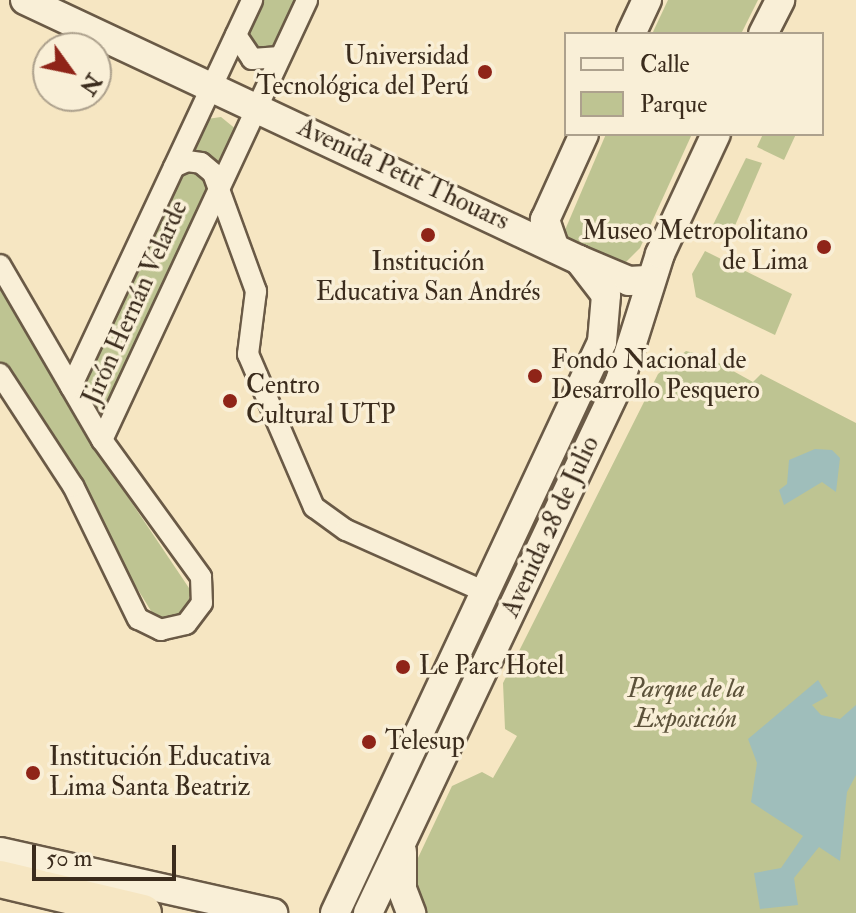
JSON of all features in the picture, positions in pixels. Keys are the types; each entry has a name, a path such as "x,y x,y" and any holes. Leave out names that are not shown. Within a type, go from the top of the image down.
{"highway":[{"path":"0,879 143,913"}],"main road":[{"name":"Avenida Petit Thouars","path":"25,0 579,260 629,281 651,280"},
{"path":"632,32 647,0"},
{"path":"764,32 780,0"},
{"path":"554,246 545,220 583,136"},
{"name":"Avenida 28 de Julio","path":"368,913 620,381 651,280 715,136"},
{"name":"Avenida 28 de Julio","path":"335,913 604,335 606,295 579,260"},
{"path":"406,832 400,870 411,913"},
{"path":"0,852 273,913"}],"street":[{"name":"Jirón Hernán Velarde","path":"71,387 252,0"},
{"name":"Jirón Hernán Velarde","path":"102,440 216,187 307,0"},
{"path":"236,35 252,59 280,57"},
{"name":"Jirón Hernán Velarde","path":"174,167 187,161 201,163 213,173 256,291 248,354 305,493 326,518 346,530 485,592"},
{"name":"Jirón Hernán Velarde","path":"0,265 102,440 201,577 204,590 196,615 174,629 149,627 130,608 108,549 73,486 0,374"}],"green space":[{"path":"261,0 297,0 268,56 247,46 246,31"},
{"path":"668,0 758,0 742,32 653,32"},
{"path":"221,117 237,130 219,168 211,155 191,153 207,119"},
{"path":"605,136 691,136 640,248 625,263 567,237 565,230"},
{"path":"762,136 795,136 784,160 757,147"},
{"path":"746,158 762,163 734,228 726,235 708,235"},
{"path":"192,167 206,169 210,190 100,422 84,386 184,174"},
{"path":"705,251 792,294 775,335 696,297 692,274"},
{"path":"0,284 93,445 191,591 186,611 173,620 156,619 0,366"},
{"name":"Parque de la Exposición","path":"686,351 706,356 753,382 761,374 856,423 856,913 421,913 408,879 452,786 482,772 493,778 517,736 505,729 503,683 658,374"}],"water":[{"path":"815,449 832,450 840,458 836,492 822,482 784,505 779,490 787,484 789,460"},
{"path":"818,680 828,696 812,705 821,715 840,719 856,705 856,775 847,792 840,861 819,847 794,878 798,905 760,909 754,873 781,868 803,836 751,802 757,763 748,739"}],"place":[{"name":"Universidad Tecnológica del Perú","path":"485,72"},
{"name":"Institución Educativa San Andrés","path":"428,235"},
{"name":"Museo Metropolitano de Lima","path":"824,247"},
{"name":"Fondo Nacional de Desarrollo Pesquero","path":"535,376"},
{"name":"Centro Cultural UTP","path":"230,401"},
{"name":"Le Parc Hotel","path":"403,667"},
{"name":"Telesup","path":"369,742"},
{"name":"Institución Educativa Lima Santa Beatriz","path":"33,773"}]}
